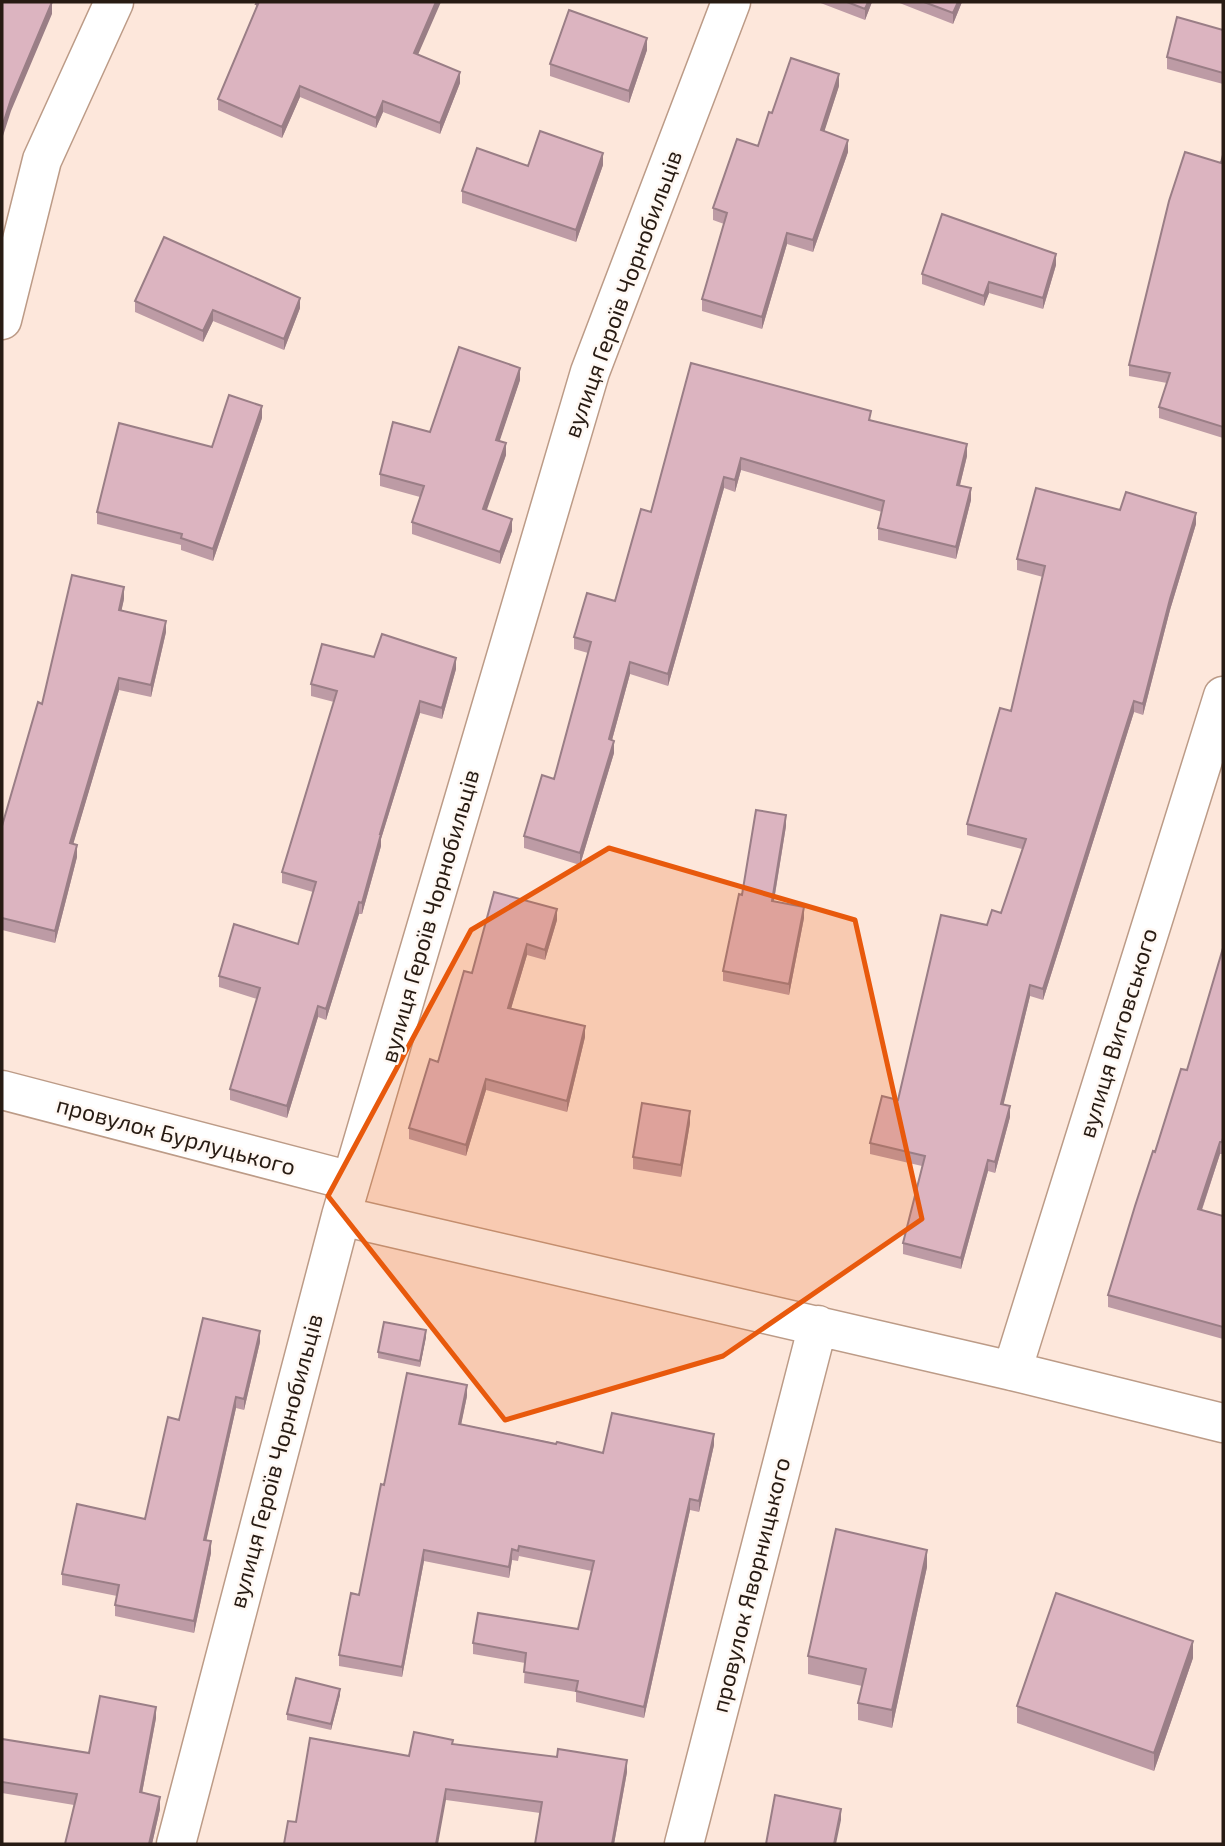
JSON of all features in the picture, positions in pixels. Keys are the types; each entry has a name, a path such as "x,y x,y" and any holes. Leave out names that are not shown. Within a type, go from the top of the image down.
{"street":[{"path":"2,320 42,160 114,2"},
{"name":"вулиця Героїв Чорнобильців","path":"176,1844 346,1199 590,372 731,2"},
{"name":"вулиця Виговського","path":"1012,1371 1223,696"},
{"name":"провулок Бурлуцького","path":"2,1090 346,1199 818,1325 1223,1423"},
{"name":"провулок Яворницького","path":"684,1844 818,1325"}],"highlighted area":[{"path":"609,848 855,920 922,1219 723,1356 505,1420 328,1196 471,930"}],"building":[{"path":"2,2 52,2 2,127"},
{"path":"257,2 436,2 414,53 460,72 440,123 383,101 376,118 300,86 282,127 218,99"},
{"path":"847,2 868,2 865,9"},
{"path":"924,2 958,2 953,13"},
{"path":"569,10 647,38 629,91 550,64"},
{"path":"1177,17 1223,30 1223,73 1167,57"},
{"path":"791,58 839,74 821,130 848,140 813,240 787,233 762,317 702,299 727,213 713,208 737,139 758,146"},
{"path":"540,131 603,153 576,230 462,191 477,148 528,166"},
{"path":"1185,152 1221,163 1223,155 1223,427 1159,407 1170,373 1129,365 1169,201"},
{"path":"942,214 1056,254 1043,298 989,282 984,296 922,274"},
{"path":"164,237 300,298 284,339 213,310 203,331 135,301"},
{"path":"459,347 520,368 496,440 506,443 483,509 512,519 500,552 412,522 424,486 380,474 393,422 430,432"},
{"path":"691,363 871,411 869,420 967,444 957,485 971,488 956,547 878,528 884,501 741,458 735,480 724,477 668,674 630,662 609,739 614,741 580,853 524,836 542,775 554,779 591,642 574,637 587,593 615,601 641,509 651,512"},
{"path":"229,395 262,406 213,549 181,538 182,534 97,512 119,423 212,447"},
{"path":"1036,488 1120,510 1126,492 1196,513 1143,704 1134,701 1043,989 1030,985 1001,1104 1010,1106 995,1162 988,1160 961,1258 903,1243 925,1156 870,1143 882,1096 898,1100 941,915 987,925 992,910 1001,913 1026,839 967,824 1000,708 1011,711 1045,566 1017,559"},
{"path":"72,575 124,587 119,610 166,621 151,685 119,678 70,843 77,845 55,931 2,918 2,826 38,702 42,704"},
{"path":"382,634 456,658 442,708 420,701 362,903 359,902 326,1009 318,1006 287,1106 230,1089 260,988 219,976 234,924 298,944 316,882 282,872 337,691 311,684 322,644 374,657"},
{"path":"756,810 786,815 772,901 804,907 789,984 723,971 739,894 742,895"},
{"path":"494,892 557,909 545,950 527,944 508,1008 585,1026 567,1101 486,1079 466,1145 409,1128 430,1059 438,1062 464,971 472,973"},
{"path":"1223,948 1223,1138 1198,1209 1223,1216 1223,1327 1108,1295 1181,1069 1187,1070"},
{"path":"642,1103 690,1111 681,1165 633,1157"},
{"path":"203,1318 260,1331 244,1399 236,1397 204,1540 211,1541 194,1621 115,1605 119,1585 62,1574 77,1504 145,1519 168,1417 179,1420"},
{"path":"384,1322 426,1330 420,1361 378,1352"},
{"path":"407,1373 467,1385 459,1424 556,1444 557,1442 603,1453 612,1413 714,1434 699,1501 690,1499 644,1707 576,1691 578,1681 524,1672 526,1653 473,1643 478,1613 578,1629 594,1561 519,1546 518,1551 512,1549 509,1567 424,1550 402,1667 339,1655 351,1593 359,1595"},
{"path":"836,1529 927,1550 892,1710 858,1703 866,1669 808,1656"},
{"path":"1056,1593 1193,1641 1154,1753 1017,1706"},
{"path":"296,1678 340,1689 331,1724 287,1714"},
{"path":"100,1696 156,1707 140,1792 160,1797 149,1844 65,1844 77,1794 2,1782 2,1739 89,1753"},
{"path":"414,1732 453,1740 452,1744 557,1757 558,1749 627,1760 612,1844 535,1844 542,1802 446,1789 436,1844 284,1844 288,1821 296,1822 310,1738 409,1756"},
{"path":"775,1795 841,1809 834,1844 766,1844"}]}
